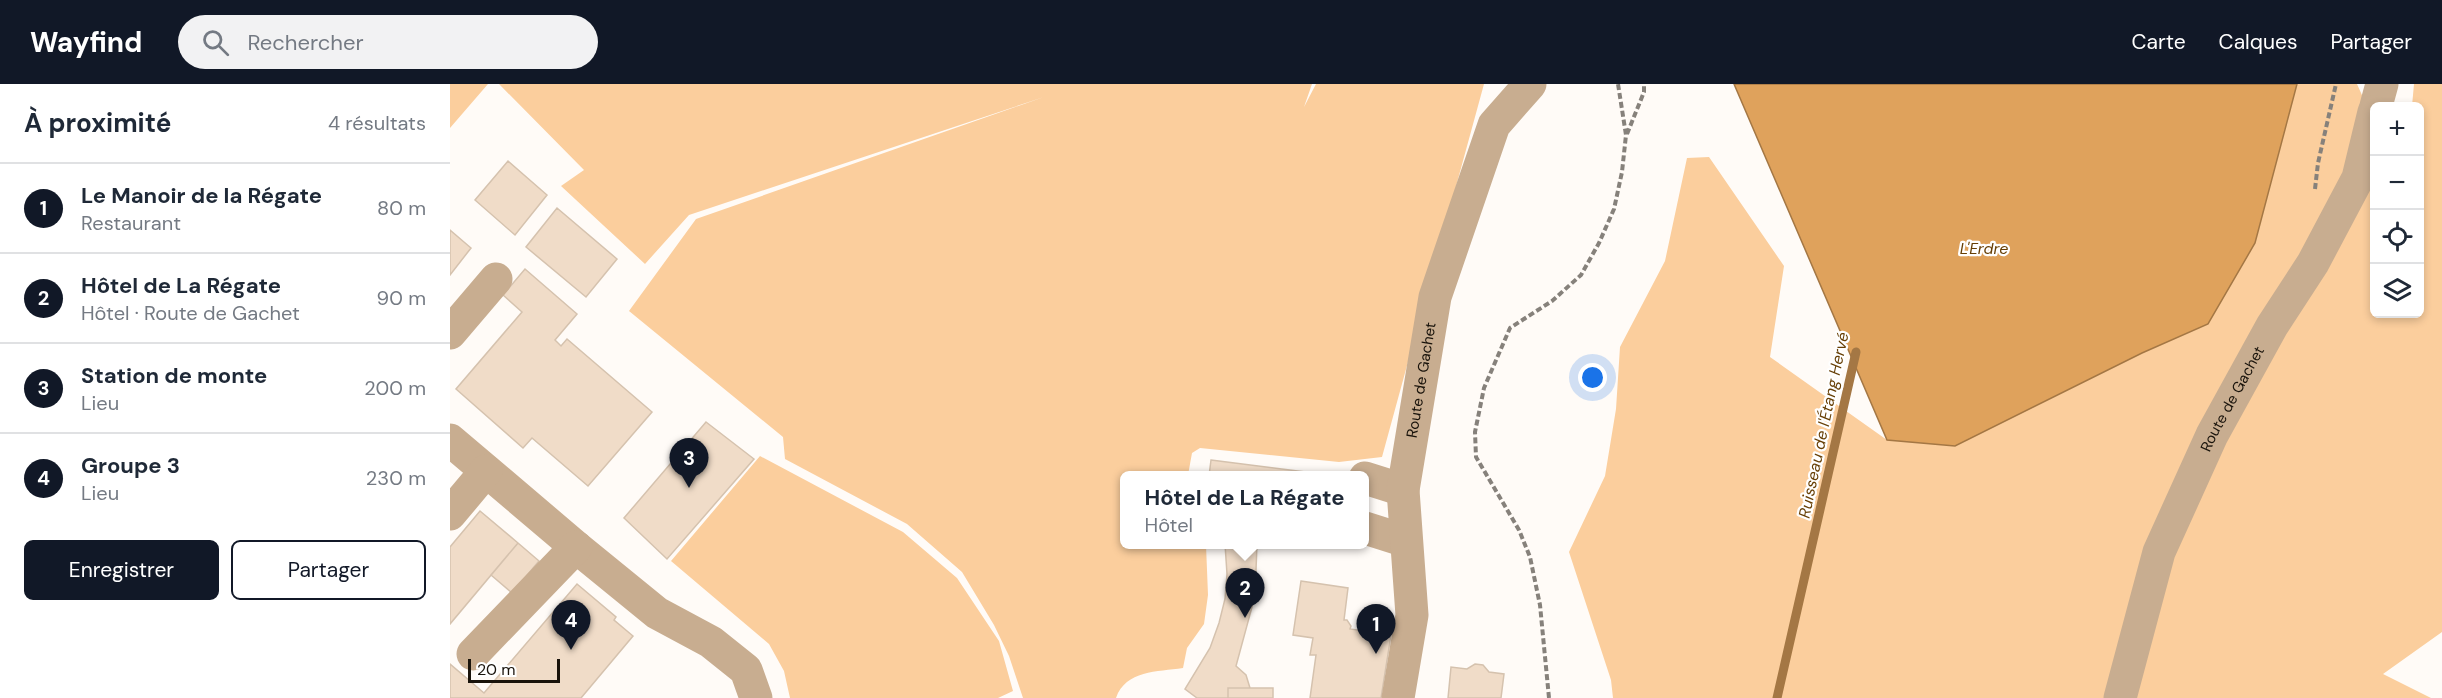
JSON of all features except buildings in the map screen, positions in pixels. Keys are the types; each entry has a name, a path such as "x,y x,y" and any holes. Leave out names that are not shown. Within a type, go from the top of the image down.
{"street":[{"name":"Route de Gachet","path":"1398,698 1412,615 1402,490 1436,297 1494,125 1530,84"},
{"path":"2377,102 2382,84"},
{"name":"Route de Gachet","path":"2120,698 2158,552 2212,435 2272,326 2313,263 2358,178 2370,128"},
{"path":"450,333 496,279"},
{"path":"450,440 657,613 711,642 746,670 756,698"},
{"path":"450,514 486,471"},
{"path":"1369,479 1402,490"},
{"path":"1369,529 1406,541"},
{"path":"473,654 576,547"}],"path":[{"path":"1549,698 1540,605 1530,557 1519,530 1476,457 1475,432 1484,388 1510,328 1552,301 1581,275 1614,209 1622,172 1626,135 1618,84"},
{"path":"1626,135 1644,92 1644,84"},
{"path":"2314,195 2318,163 2336,84"}],"shaded area":[{"path":"450,84 488,84 450,128"},
{"path":"499,84 1312,84 1304,107 1316,84 1484,84 1382,457 1339,462 1200,448 1192,453 1189,471 1120,471 1120,549 1206,549 1208,595 1204,624 1187,648 1183,668 1135,677 1127,682 1116,698 1023,698 1009,656 994,625 962,572 907,524 785,459 783,437 629,311 696,219 1044,97 689,215 645,264 561,186 584,170"},
{"path":"2297,84 2357,84 2370,113 2370,318 2424,318 2424,102 2412,102 2414,84 2442,84 2442,632 2383,674 2431,698 1613,698 1611,680 1569,552 1605,476 1616,409 1620,347 1665,261 1687,158 1709,157 1784,266 1770,357 1887,440 1955,446 2142,353 2208,324 2255,243"},
{"path":"760,456 903,532 957,578 999,641 1013,691 998,698 790,698 784,671 769,644 671,561"}],"water":[{"name":"L'Erdre","path":"1734,84 2297,84 2255,243 2208,324 2142,353 1955,446 1887,440"}],"waterway":[{"name":"Ruisseau de l'Étang Hervé","path":"1777,698 1856,352"}],"place":[{"name":"Station de monte","path":"689,488"},
{"name":"Hôtel de La Régate","path":"1245,618"},
{"name":"Groupe 3","path":"571,650"},
{"name":"Le Manoir de la Régate","path":"1376,654"}]}
